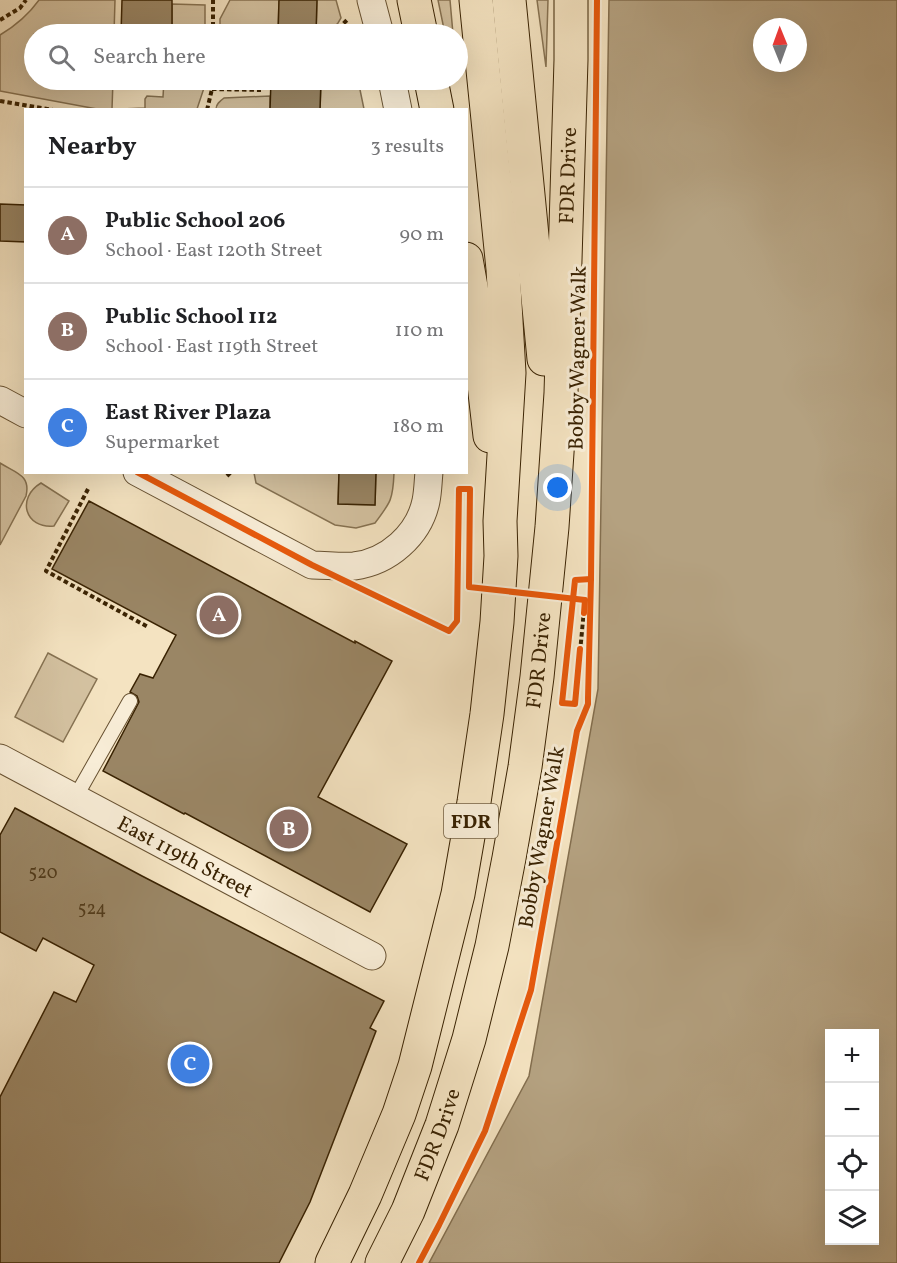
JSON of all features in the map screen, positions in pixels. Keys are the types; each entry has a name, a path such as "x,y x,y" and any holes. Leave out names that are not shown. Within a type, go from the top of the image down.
{"highway":[{"path":"414,0 419,24"},
{"path":"476,0 503,269 509,373 500,521"},
{"path":"509,0 555,477"},
{"name":"FDR Drive","path":"382,1263 408,1211 442,1125 469,1039 492,946 525,767 544,609 561,393 571,72 571,0"},
{"path":"433,90 437,108"},
{"path":"468,269 477,315 500,521"},
{"name":"FDR Drive","path":"332,1263 365,1195 399,1114 418,1056 458,894 487,714 497,622 501,556 500,521"}],"street":[{"path":"371,0 377,24"},
{"path":"394,90 398,108"},
{"path":"0,400 24,413"},
{"path":"141,474 312,565 354,566 382,558 395,550 410,533 421,516 426,502 429,474"},
{"name":"East 119th Street","path":"0,758 372,956"}],"lane":[{"path":"75,798 130,701"}],"path":[{"path":"0,20 20,8 26,0"},
{"path":"213,0 213,24"},
{"path":"343,24 347,20"},
{"path":"207,108 212,90"},
{"path":"0,101 41,108"},
{"path":"88,489 46,571 148,627"},
{"path":"416,616 448,631 457,621 459,489 470,489 469,586 585,600 575,704 562,703"},
{"path":"590,627 591,567"}],"shaded area":[{"path":"39,0 115,0 114,24 24,24 24,90 113,90 112,108 92,108 0,91 0,35 31,10"},
{"path":"230,0 279,0 278,24 220,24 220,19"},
{"path":"317,0 336,0 341,18 338,23 316,24"},
{"path":"438,0 450,0 452,24 443,24"},
{"path":"537,0 548,0 546,67"},
{"path":"609,0 897,0 897,1263 429,1263 529,1076 598,689"},
{"path":"172,4 205,5 205,24 172,24"},
{"path":"163,90 203,90 197,108 145,108 147,96 163,97"},
{"path":"321,90 360,90 364,108 320,108"},
{"path":"270,96 270,108 216,108 217,104 224,98"},
{"path":"0,463 21,475 27,489 26,496 0,545"},
{"path":"254,474 339,474 338,504 375,505 376,474 394,474 392,495 385,510 375,523 356,528 335,525 256,483"},
{"path":"41,483 69,501 54,526 36,523 27,511 28,496"},
{"path":"48,653 97,679 63,742 15,717"}],"building":[{"path":"122,0 172,0 172,24 121,24"},
{"path":"279,0 317,0 316,24 278,24"},
{"path":"271,90 321,90 320,108 270,108"},
{"path":"0,204 24,205 24,242 0,241"},
{"path":"339,474 376,474 375,505 338,504"},
{"path":"89,501 392,661 318,797 407,844 370,912 103,771 139,702 137,696 130,692 140,674 153,678 176,635 52,569"},
{"path":"15,808 384,1001 370,1028 376,1031 310,1202 279,1263 0,1263 0,1097 54,992 76,1002 94,965 43,938 36,951 0,932 0,835"}],"cycle path":[{"name":"Bobby Wagner Walk","path":"419,1263 485,1131 531,990 577,731 588,704 597,0"},
{"path":"141,474 312,565 449,631 457,621 459,489 470,489 469,587 585,600 584,613"},
{"path":"580,649 575,704 562,703 575,580 591,579"}],"place":[{"name":"Public School 206","path":"219,615"},
{"name":"Public School 112","path":"289,829"},
{"name":"East River Plaza","path":"190,1064"}]}
